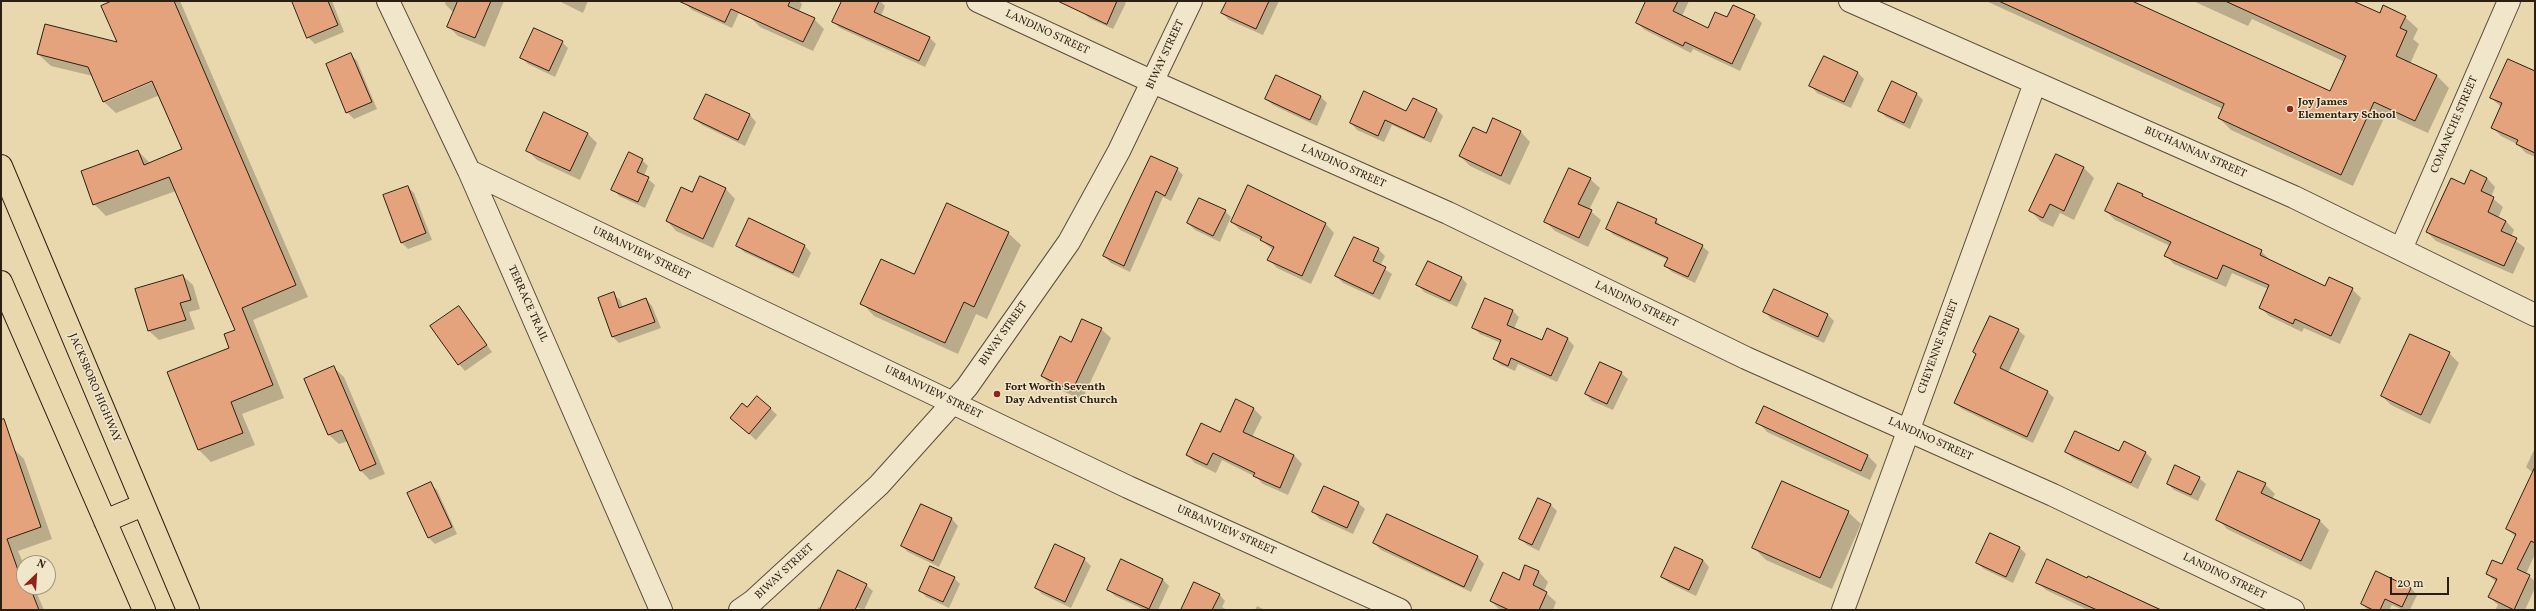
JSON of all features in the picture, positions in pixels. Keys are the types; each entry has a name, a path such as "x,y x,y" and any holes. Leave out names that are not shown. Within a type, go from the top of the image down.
{"main road":[{"name":"JACKSBORO HIGHWAY","path":"1,166 188,610"},
{"path":"1,282 144,610"},
{"path":"105,521 143,505"}],"street":[{"name":"TERRACE TRAIL","path":"388,1 469,171 661,610"},
{"name":"LANDINO STREET","path":"978,1 1153,82 1448,214 1746,358 2053,495 2293,610"},
{"name":"BIWAY STREET","path":"740,610 753,601 879,485 967,387 1069,242 1119,151 1191,1"},
{"name":"BUCHANNAN STREET","path":"1850,1 2294,197 2535,315"},
{"name":"COMANCHE STREET","path":"2401,249 2509,1"},
{"name":"CHEYENNE STREET","path":"1843,610 2035,83"},
{"name":"URBANVIEW STREET","path":"469,171 1135,490 1400,610"}],"building":[{"path":"112,1 174,1 296,285 242,308 273,385 231,402 243,433 198,450 167,372 229,348 224,334 235,330 169,177 93,205 81,171 138,150 144,165 182,149 152,81 103,102 88,67 37,54 45,24 117,42 101,6"},
{"path":"292,1 328,1 338,25 307,38"},
{"path":"458,1 491,1 475,38 447,27"},
{"path":"679,1 790,1 788,6 815,18 803,42 731,9 725,22"},
{"path":"842,1 879,1 874,12 930,37 919,61 832,22"},
{"path":"1058,1 1117,1 1107,24"},
{"path":"1227,1 1269,1 1256,29 1221,13"},
{"path":"1646,1 1678,1 1673,11 1708,28 1715,12 1727,17 1733,5 1755,15 1732,64 1685,42 1683,46 1636,23"},
{"path":"1999,1 2132,1 2330,91 2346,56 2225,1 2353,1 2380,13 2383,5 2406,16 2400,28 2407,31 2396,56 2437,75 2415,121 2374,102 2341,175 2218,118 2224,104"},
{"path":"534,28 563,41 549,71 520,58"},
{"path":"351,53 372,102 346,113 326,64"},
{"path":"1824,56 1858,72 1844,102 1809,86"},
{"path":"2508,59 2535,71 2535,153 2516,144 2518,140 2491,128 2502,103 2490,98"},
{"path":"1276,75 1321,96 1310,120 1265,99"},
{"path":"1892,81 1917,93 1904,123 1878,111"},
{"path":"1364,91 1406,111 1413,98 1437,109 1424,138 1385,120 1378,136 1350,123"},
{"path":"706,94 750,114 738,140 694,119"},
{"path":"544,112 588,133 570,171 526,151"},
{"path":"1493,118 1521,131 1501,176 1459,156 1473,127 1486,133"},
{"path":"629,152 643,159 637,172 649,177 638,202 611,190"},
{"path":"2056,154 2084,167 2064,211 2050,204 2043,218 2029,211"},
{"path":"1151,156 1178,168 1165,196 1156,191 1124,266 1103,256"},
{"path":"1569,168 1591,178 1578,204 1592,210 1579,238 1544,222"},
{"path":"2471,170 2487,178 2481,191 2494,197 2488,212 2506,221 2501,231 2517,238 2504,266 2426,232 2451,178 2464,184"},
{"path":"700,176 726,188 703,239 666,221 681,187 692,192"},
{"path":"2118,183 2143,194 2142,196 2262,250 2260,255 2325,286 2329,277 2353,288 2331,336 2295,319 2293,324 2259,308 2269,285 2223,265 2217,279 2164,256 2171,242 2105,211"},
{"path":"1248,185 1326,223 1302,276 1267,260 1274,247 1260,240 1262,237 1231,222"},
{"path":"408,186 426,233 401,243 383,195"},
{"path":"1199,198 1226,210 1213,236 1187,223"},
{"path":"1618,202 1657,219 1655,223 1703,245 1688,277 1664,266 1668,258 1606,229"},
{"path":"947,203 1009,232 974,307 964,302 945,343 860,304 881,259 914,274"},
{"path":"749,218 805,245 793,273 736,246"},
{"path":"1354,237 1379,248 1373,261 1386,267 1373,294 1335,276"},
{"path":"1428,261 1462,277 1450,301 1416,285"},
{"path":"183,275 191,300 180,303 186,320 148,331 135,289"},
{"path":"1774,289 1828,314 1818,337 1763,312"},
{"path":"614,292 619,308 646,298 655,322 612,337 598,298"},
{"path":"1485,298 1513,310 1507,325 1542,340 1547,328 1568,338 1551,376 1511,358 1508,366 1493,359 1501,340 1472,328"},
{"path":"459,306 487,345 458,365 430,326"},
{"path":"1990,316 2019,329 2000,368 2048,391 2027,437 1954,403 1976,354 1973,352"},
{"path":"1082,319 1102,328 1072,391 1041,376 1060,336 1071,342"},
{"path":"2410,334 2450,352 2421,415 2381,396"},
{"path":"1600,362 1622,372 1607,404 1585,394"},
{"path":"334,366 376,464 360,471 342,430 328,435 304,379"},
{"path":"757,396 771,408 749,434 730,418 742,403 747,407"},
{"path":"1236,399 1254,408 1243,432 1294,455 1280,488 1253,476 1255,473 1213,453 1207,465 1186,455 1201,423 1220,432"},
{"path":"1764,406 1868,455 1861,471 1756,423"},
{"path":"4,419 41,527 7,539 16,564 16,595 33,595 39,610 1,610 1,420"},
{"path":"2075,431 2119,451 2124,441 2146,452 2131,483 2065,452"},
{"path":"2175,465 2200,477 2191,495 2167,484"},
{"path":"2535,467 2535,543 2531,541 2517,569 2530,575 2514,610 2488,597 2497,579 2486,574 2492,560 2502,564 2516,534 2506,529"},
{"path":"2238,471 2266,483 2261,493 2320,520 2301,561 2216,520"},
{"path":"1782,481 1849,511 1820,578 1752,548"},
{"path":"431,482 452,527 428,538 407,493"},
{"path":"1324,486 1359,502 1347,528 1312,512"},
{"path":"1538,498 1551,504 1532,545 1519,539"},
{"path":"921,504 952,518 933,561 901,546"},
{"path":"1387,514 1478,556 1464,587 1373,543"},
{"path":"1990,533 2020,547 2006,577 1976,563"},
{"path":"1055,544 1085,558 1065,602 1035,588"},
{"path":"1675,547 1703,560 1689,590 1661,577"},
{"path":"1121,559 1163,579 1149,609 1107,590"},
{"path":"2047,559 2087,578 2088,576 2161,610 2097,610 2036,583"},
{"path":"1525,565 1539,571 1533,585 1547,592 1539,610 1509,610 1490,601 1503,572 1519,580"},
{"path":"930,566 955,577 943,602 919,591"},
{"path":"838,570 867,584 855,610 820,610"},
{"path":"2376,571 2411,588 2402,607 2385,599 2380,610 2373,610 2361,604"},
{"path":"1194,582 1220,594 1212,610 1181,610"}],"place":[{"name":"Joy James Elementary School","path":"2290,109"},
{"name":"Fort Worth Seventh Day Adventist Church","path":"997,394"}]}
